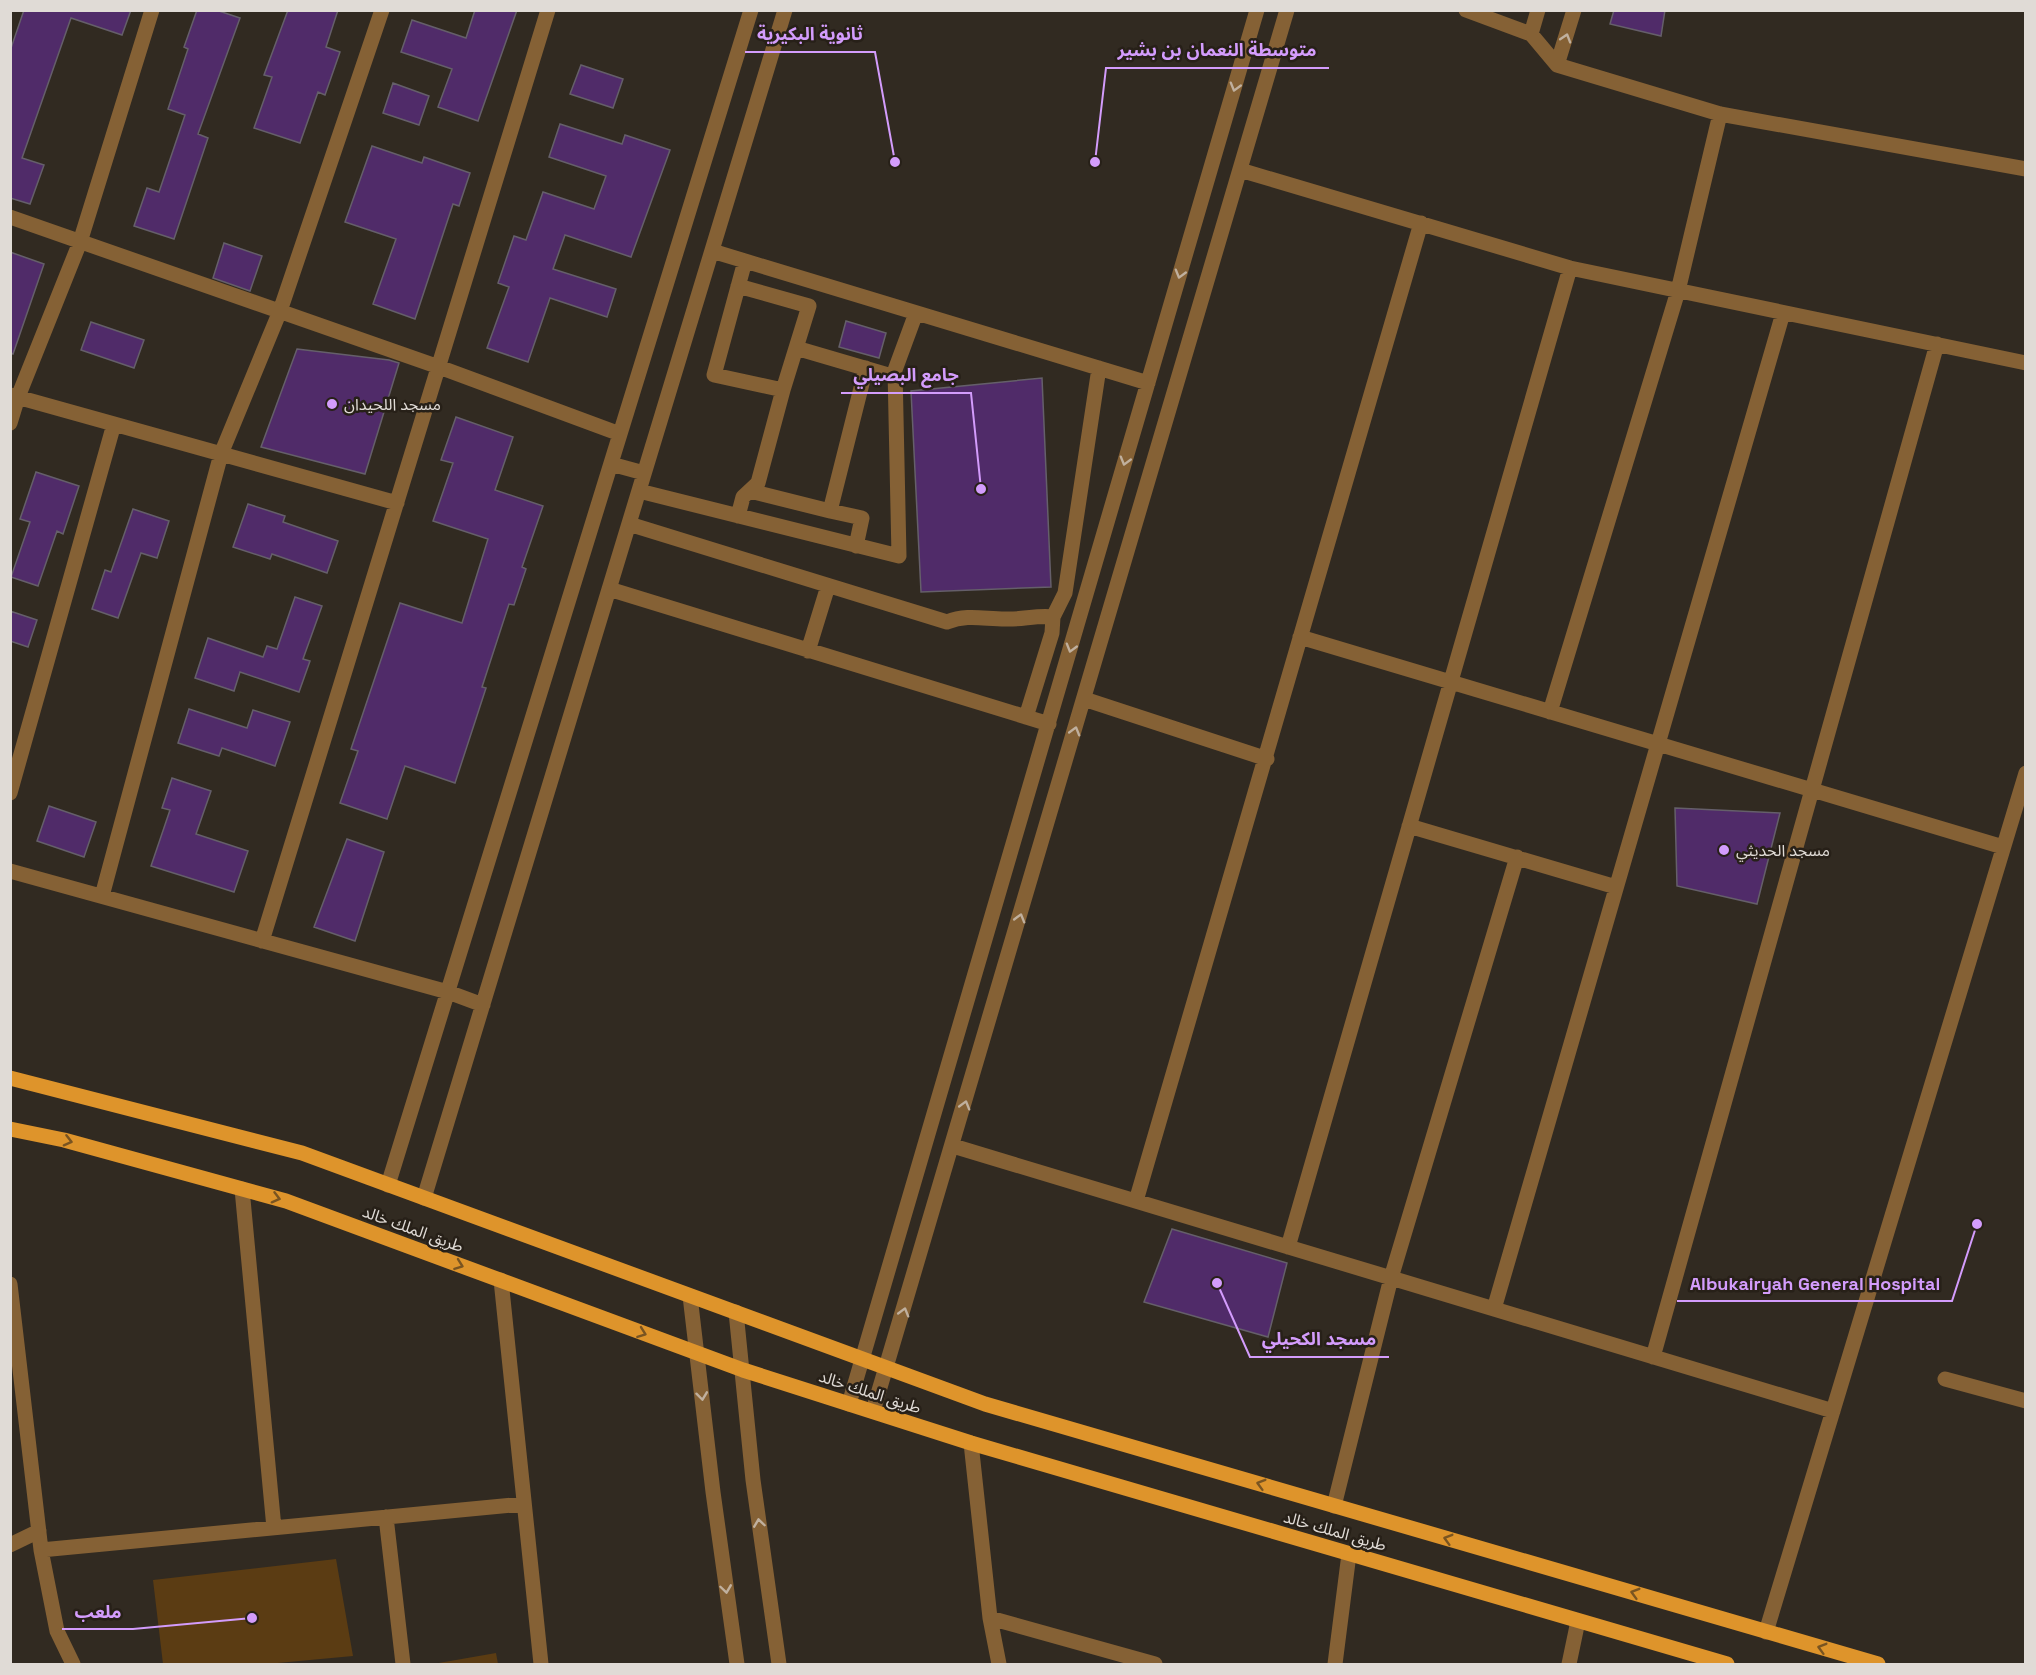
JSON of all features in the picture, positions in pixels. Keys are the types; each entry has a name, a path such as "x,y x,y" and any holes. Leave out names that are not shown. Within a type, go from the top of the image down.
{"main road":[{"path":"10,1078 302,1153 985,1404 1878,1665"},
{"name":"طريق الملك خالد","path":"10,1129 64,1140 286,1201 743,1370 873,1412 971,1443 1726,1665"}],"street":[{"path":"10,423 14,396 80,242 152,10"},
{"path":"102,896 221,454 279,311 382,10"},
{"path":"262,941 548,10"},
{"path":"388,1185 751,10"},
{"path":"424,1198 785,10"},
{"path":"849,1404 1257,10"},
{"path":"873,1412 1287,10"},
{"path":"1466,10 1531,34 1557,65 1720,114 2025,169"},
{"path":"1531,34 1538,10"},
{"path":"1557,65 1574,10"},
{"path":"1551,711 1678,291 1720,114"},
{"path":"1240,170 1570,268 2025,363"},
{"path":"10,217 439,367 620,434"},
{"path":"1136,1201 1267,759 1300,637 1421,223"},
{"path":"712,251 1148,383"},
{"path":"745,261 714,375 783,390"},
{"path":"1288,1247 1570,268"},
{"path":"738,286 809,306 758,483 743,497 738,516"},
{"path":"1494,1309 1783,312"},
{"path":"639,491 899,556 895,370 916,313"},
{"path":"1653,1357 1937,345"},
{"path":"796,348 895,377"},
{"path":"830,511 866,368"},
{"path":"1026,717 1052,633 1053,618 1065,593 1099,369"},
{"path":"14,396 397,503"},
{"path":"10,793 114,424"},
{"path":"610,464 645,473"},
{"path":"750,491 862,518 856,546"},
{"path":"629,524 947,622 962,616 1007,619 1041,616 1053,618"},
{"path":"1106,526 1133,533"},
{"path":"808,651 828,586"},
{"path":"609,590 1049,724"},
{"path":"1300,637 2003,847"},
{"path":"1084,699 1267,759"},
{"path":"1766,1632 2025,773"},
{"path":"1409,826 1616,887"},
{"path":"1334,1506 1391,1278 1517,857"},
{"path":"10,871 448,992 483,1005"},
{"path":"953,1146 1833,1411"},
{"path":"242,1189 274,1528"},
{"path":"501,1281 540,1665"},
{"path":"10,1284 41,1550 57,1631 73,1665"},
{"path":"690,1296 736,1665"},
{"path":"736,1312 753,1480 779,1665"},
{"path":"1946,1379 2025,1401"},
{"path":"971,1443 990,1618 999,1665"},
{"path":"41,1550 524,1504"},
{"path":"386,1517 403,1665"},
{"path":"10,1545 39,1531"},
{"path":"1335,1665 1349,1554"},
{"path":"990,1618 1155,1665"},
{"path":"1569,1665 1578,1621"}],"shaded area":[{"path":"336,1559 353,1656 267,1664 163,1664 153,1580"},
{"path":"496,1653 498,1664 433,1664"}],"building":[{"path":"24,10 131,10 122,35 71,18 22,158 44,165 30,204 10,198 10,51"},
{"path":"197,10 216,10 240,18 198,134 208,138 174,239 134,226 147,188 159,192 185,115 168,109 188,49 184,47"},
{"path":"288,10 338,10 326,47 340,52 325,95 318,92 300,143 254,128 272,77 264,75"},
{"path":"475,10 517,10 478,121 438,107 452,69 401,52 412,20 466,38"},
{"path":"1614,10 1665,10 1661,36 1610,24"},
{"path":"581,65 623,79 613,108 570,94"},
{"path":"393,83 429,96 419,125 383,113"},
{"path":"560,124 622,144 625,135 670,150 631,257 565,235 553,269 616,289 607,317 550,298 528,362 487,348 509,287 498,283 514,236 526,240 543,192 594,209 606,176 549,157"},
{"path":"372,146 422,163 424,157 470,173 459,206 453,204 415,319 373,304 396,239 345,222"},
{"path":"224,243 262,256 250,291 213,278"},
{"path":"10,252 44,264 13,354 10,353"},
{"path":"846,321 886,333 879,358 839,347"},
{"path":"91,322 144,340 134,368 81,350"},
{"name":"مسجد اللحيدان","path":"297,349 399,363 365,474 261,447"},
{"path":"1042,378 1051,587 921,592 911,391"},
{"path":"456,417 513,437 495,490 543,506 522,567 526,569 514,605 509,604 482,687 486,688 455,783 405,766 387,819 340,803 358,751 351,749 400,603 462,623 488,539 433,521 453,463 441,460"},
{"path":"36,472 79,486 63,534 57,531 38,586 11,577 30,522 20,519"},
{"path":"248,504 285,516 283,522 338,541 327,573 272,554 270,559 233,547"},
{"path":"133,509 169,521 157,558 141,553 118,618 92,609 105,570 111,572"},
{"path":"295,597 322,606 303,659 310,661 299,692 240,672 234,691 195,678 208,638 263,657 267,646 277,649"},
{"path":"10,611 37,620 28,647 10,641"},
{"path":"189,709 247,728 253,710 290,722 275,766 222,748 219,756 178,743"},
{"path":"172,778 211,791 196,834 248,851 234,892 151,866 170,810 162,808"},
{"path":"49,806 96,822 84,857 37,841"},
{"name":"مسجد الحديثي","path":"1675,808 1780,813 1757,904 1677,886"},
{"path":"347,839 384,852 355,941 314,927"},
{"path":"1172,1229 1287,1263 1268,1337 1144,1302"}],"place":[{"name":"ثانوية البكيرية","path":"895,162"},
{"name":"متوسطة النعمان بن بشير","path":"1095,162"},
{"name":"مسجد اللحيدان","path":"332,404"},
{"name":"جامع البصيلي","path":"981,489"},
{"name":"مسجد الحديثي","path":"1724,850"},
{"name":"Albukairyah General Hospital","path":"1977,1224"},
{"name":"مسجد الكحيلي","path":"1217,1283"},
{"name":"ملعب","path":"252,1618"}]}
